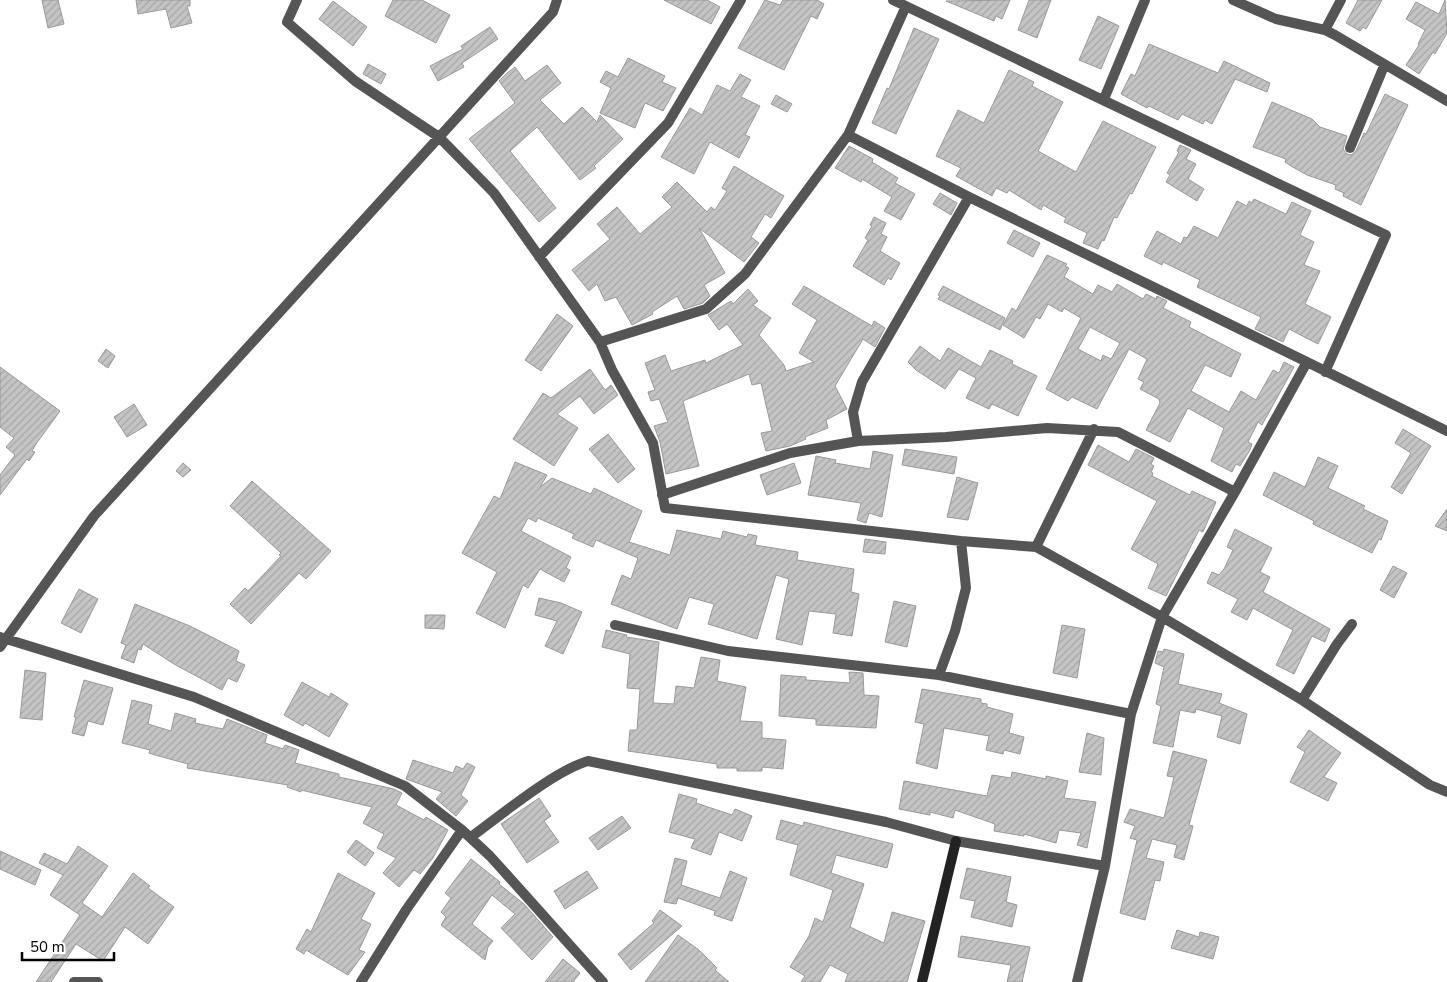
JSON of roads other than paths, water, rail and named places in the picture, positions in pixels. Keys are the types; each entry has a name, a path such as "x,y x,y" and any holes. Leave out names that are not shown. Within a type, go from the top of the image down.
{"street":[{"path":"298,0 287,22 355,81 439,137 494,193 600,342 612,370 653,443 665,508 961,541 1036,546 1162,617 1302,700 1430,785 1447,792"},
{"path":"558,0 554,12 94,516 1,641 194,697 405,786 471,837 603,982"},
{"path":"539,257 668,123 741,0"},
{"path":"893,0 1104,99 1386,236 1325,372"},
{"path":"1104,99 1145,0"},
{"path":"1233,0 1276,19 1325,30 1447,101"},
{"path":"1325,30 1341,0"},
{"path":"600,342 706,309 745,274 848,135 906,6"},
{"path":"1350,148 1384,66"},
{"path":"848,135 969,197 1447,431"},
{"path":"858,441 854,412 862,382 969,197"},
{"path":"1077,982 1105,866 1131,714 1162,617 1235,492 1307,362"},
{"path":"662,495 790,453 858,441 946,437 1048,428 1094,429 1118,432 1235,492"},
{"path":"1036,546 1094,429"},
{"path":"939,675 955,631 966,588 961,541"},
{"path":"1302,700 1337,644 1352,624"},
{"path":"615,625 728,651 939,675 1131,714"},
{"path":"471,837 525,797 578,764 588,761 886,822 956,841 1105,866"},
{"path":"361,982 406,910 462,830"},
{"path":"922,982 956,841"},
{"path":"74,982 98,982"}]}
